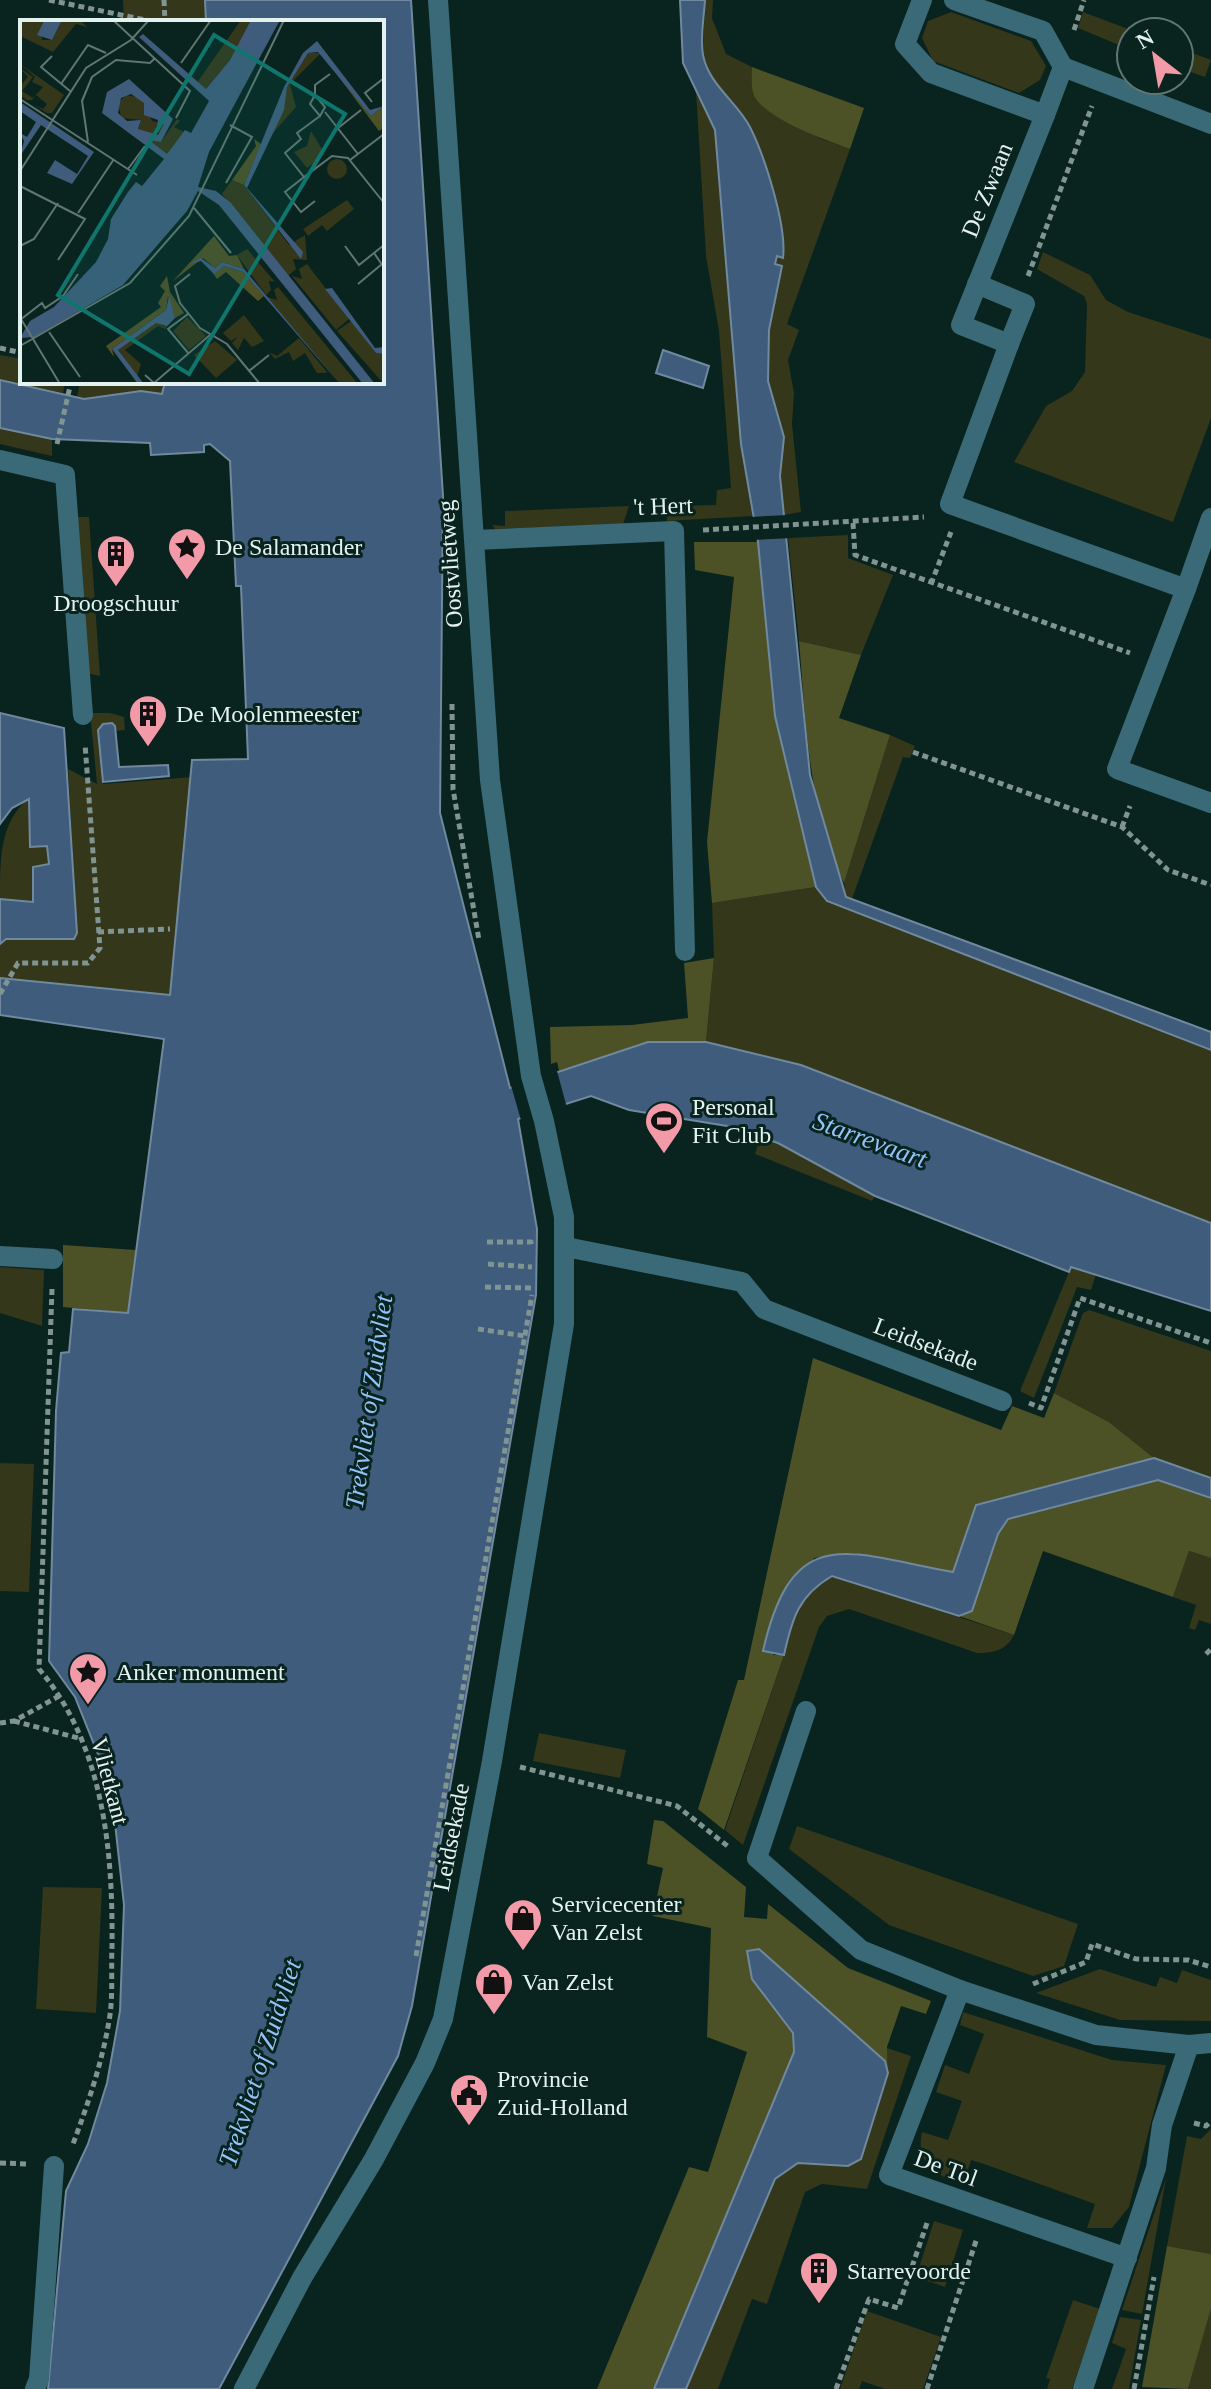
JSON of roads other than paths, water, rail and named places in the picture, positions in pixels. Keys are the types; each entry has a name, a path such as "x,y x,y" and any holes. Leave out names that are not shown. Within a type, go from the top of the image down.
{"street":[{"name":"Oostvlietweg","path":"438,0 490,780 531,1076 544,1121"},
{"path":"922,0 905,44 931,73 1045,115"},
{"path":"954,0 1043,31 1063,67 1211,124"},
{"name":"De Zwaan","path":"1009,344 961,325 1063,67"},
{"path":"977,284 1025,304 955,506 1186,589"},
{"path":"0,460 65,475 83,715"},
{"path":"1211,518 1117,769 1211,803"},
{"name":"'t Hert","path":"475,540 674,531 685,951"},
{"name":"Leidsekade","path":"244,2389 302,2278 381,2146 425,2063 443,2019 492,1761 564,1324 564,1217 544,1121"},
{"name":"Leidsekade","path":"566,1247 742,1282 764,1309 1002,1401"},
{"path":"0,1256 53,1259"},
{"path":"806,1711 757,1858 861,1950 960,1990 1096,2035 1189,2045 1211,2043"},
{"name":"De Tol","path":"960,1990 889,2175 1127,2258"},
{"path":"1083,2389 1156,2168 1162,2125 1189,2045"},
{"path":"35,2389 39,2379 54,2166"}],"water":[{"path":"205,0 411,0 443,496 440,813 510,1088 648,1042 706,1042 801,1065 1211,1223 1211,1311 1071,1267 1069,1272 875,1196 778,1143 727,1126 629,1110 591,1096 518,1119 537,1229 536,1295 412,2006 398,2056 219,2389 48,2389 66,2191 88,2144 107,2083 120,2011 124,1905 113,1805 103,1767 75,1697 49,1661 56,1411 61,1353 69,1352 73,1309 128,1313 164,1039 0,1015 0,978 170,995 192,760 248,759 241,586 236,586 230,461 210,444 204,445 204,452 151,455 150,443 52,439 0,428 0,380 84,399 141,391 162,394 164,384 384,384 384,20 206,20"},
{"path":"680,0 705,0 702,42 706,66 750,127 768,173 782,228 783,258 777,256 775,264 782,266 769,330 768,381 784,437 780,476 810,775 846,897 1211,1032 1211,1050 827,901 816,887 775,716 758,542 741,444 715,130 683,63"},
{"path":"663,350 709,366 703,388 656,373"},
{"path":"0,713 64,728 77,933 74,939 6,939 0,944 0,899 33,902 33,867 49,864 47,846 30,847 29,799 12,808 0,824"},
{"path":"112,723 115,726 119,767 168,765 169,776 103,782 98,730 103,724"},
{"path":"1154,1458 1211,1478 1211,1498 1158,1480 1008,1519 998,1534 972,1611 959,1616 832,1576 804,1600 790,1630 784,1655 763,1651 776,1609 791,1580 809,1563 830,1555 855,1554 953,1572 976,1505"},
{"path":"759,1949 885,2061 888,2073 861,2159 848,2166 798,2163 775,2179 686,2389 654,2389 794,2052 793,2033 752,1979 747,1951"}],"place":[{"name":"De Salamander","path":"187,581"},
{"name":"Droogschuur","path":"116,588"},
{"name":"De Moolenmeester","path":"148,748"},
{"name":"Personal Fit Club","path":"664,1155"},
{"name":"Anker monument","path":"88,1706"},
{"name":"Servicecenter Van Zelst","path":"523,1952"},
{"name":"Van Zelst","path":"494,2016"},
{"name":"Provincie Zuid-Holland","path":"469,2127"},
{"name":"Starrevoorde","path":"819,2305"}],"water label":[{"name":"Starrevaart","path":"870,1140"},
{"name":"Trekvliet of Zuidvliet","path":"369,1402"},
{"name":"Trekvliet of Zuidvliet","path":"260,2063"}]}
